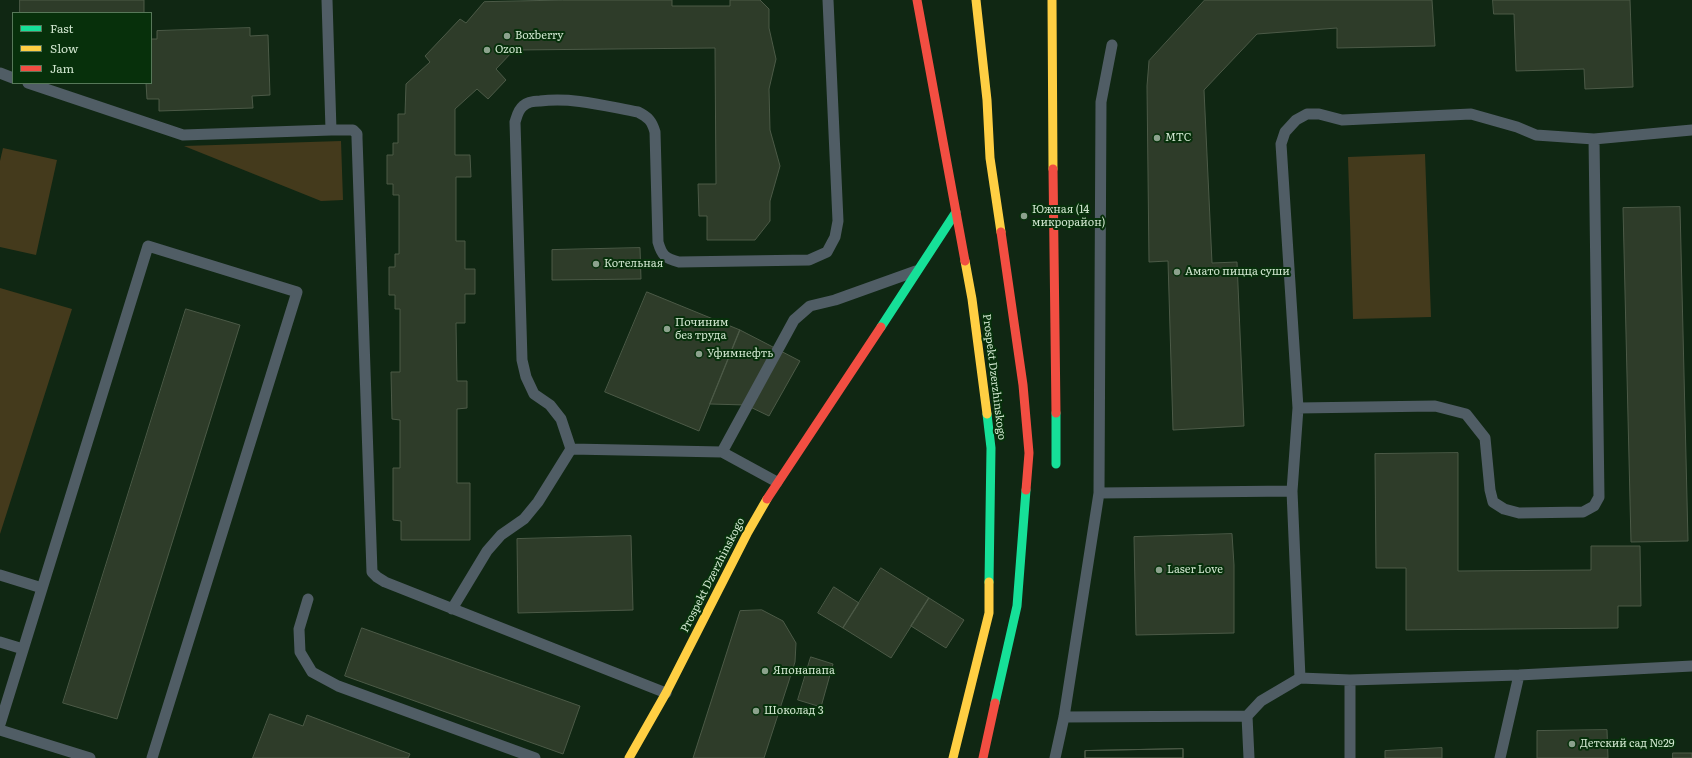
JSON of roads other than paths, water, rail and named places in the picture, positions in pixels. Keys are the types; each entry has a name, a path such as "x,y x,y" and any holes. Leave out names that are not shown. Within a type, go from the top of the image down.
{"street":[{"name":"Prospekt Dzerzhinskogo","path":"918,0 972,299 991,448 989,613 953,758"},
{"path":"976,0 987,100 990,158 1023,385 1029,453 1017,606 983,758"},
{"path":"1052,0 1056,464"},
{"name":"Prospekt Dzerzhinskogo","path":"629,758 666,693 748,532 777,482 920,269 956,212"},
{"path":"952,254 957,254 964,260"},
{"path":"920,269 936,259"}],"lane":[{"path":"327,0 331,130"},
{"path":"571,449 561,419 550,405 534,394 526,377 522,360 515,122 518,113 524,105 533,102 555,99 573,99 638,112 646,116 652,123 655,132 658,242 661,252 669,259 679,262 809,260 827,252 835,237 838,221 828,0"},
{"path":"1055,758 1064,717 1099,493 1101,102 1112,45"},
{"path":"0,73 12,78"},
{"path":"31,84 182,135 353,130 357,134 372,572 385,582 666,693"},
{"path":"1300,678 1292,491 1298,408 1281,144 1285,132 1296,120 1307,114 1319,114 1342,120 1471,114 1517,127 1536,135 1594,139 1692,130"},
{"path":"1298,408 1435,406 1466,414 1485,438 1490,490 1493,502 1504,510 1519,513 1583,512 1594,506 1599,497 1594,139"},
{"path":"0,724 148,246 297,292 152,758"},
{"path":"722,452 794,320 810,306 836,300 920,269"},
{"path":"452,609 488,551 501,535 524,519 538,502 571,449"},
{"path":"571,449 722,452 777,482"},
{"path":"1099,493 1292,491"},
{"path":"0,575 42,588"},
{"path":"308,599 299,629 300,652 312,672 338,686 535,758"},
{"path":"0,642 23,649"},
{"path":"1249,758 1247,716 1261,701 1300,678 1350,680 1520,675 1692,666"},
{"path":"1500,758 1520,675"},
{"path":"1350,680 1350,758"},
{"path":"1064,717 1247,716"},
{"path":"0,730 90,758"}],"place":[{"name":"Boxberry","path":"507,36"},
{"name":"Ozon","path":"487,50"},
{"name":"МТС","path":"1157,138"},
{"name":"Южная (14 микрорайон)","path":"1024,216"},
{"name":"Котельная","path":"596,264"},
{"name":"Амато пицца суши","path":"1177,272"},
{"name":"Починим без труда","path":"667,329"},
{"name":"Уфимнефть","path":"699,354"},
{"name":"Laser Love","path":"1159,570"},
{"name":"Японапапа","path":"765,671"},
{"name":"Шоколад 3","path":"756,711"},
{"name":"Детский сад №29","path":"1572,744"}]}
